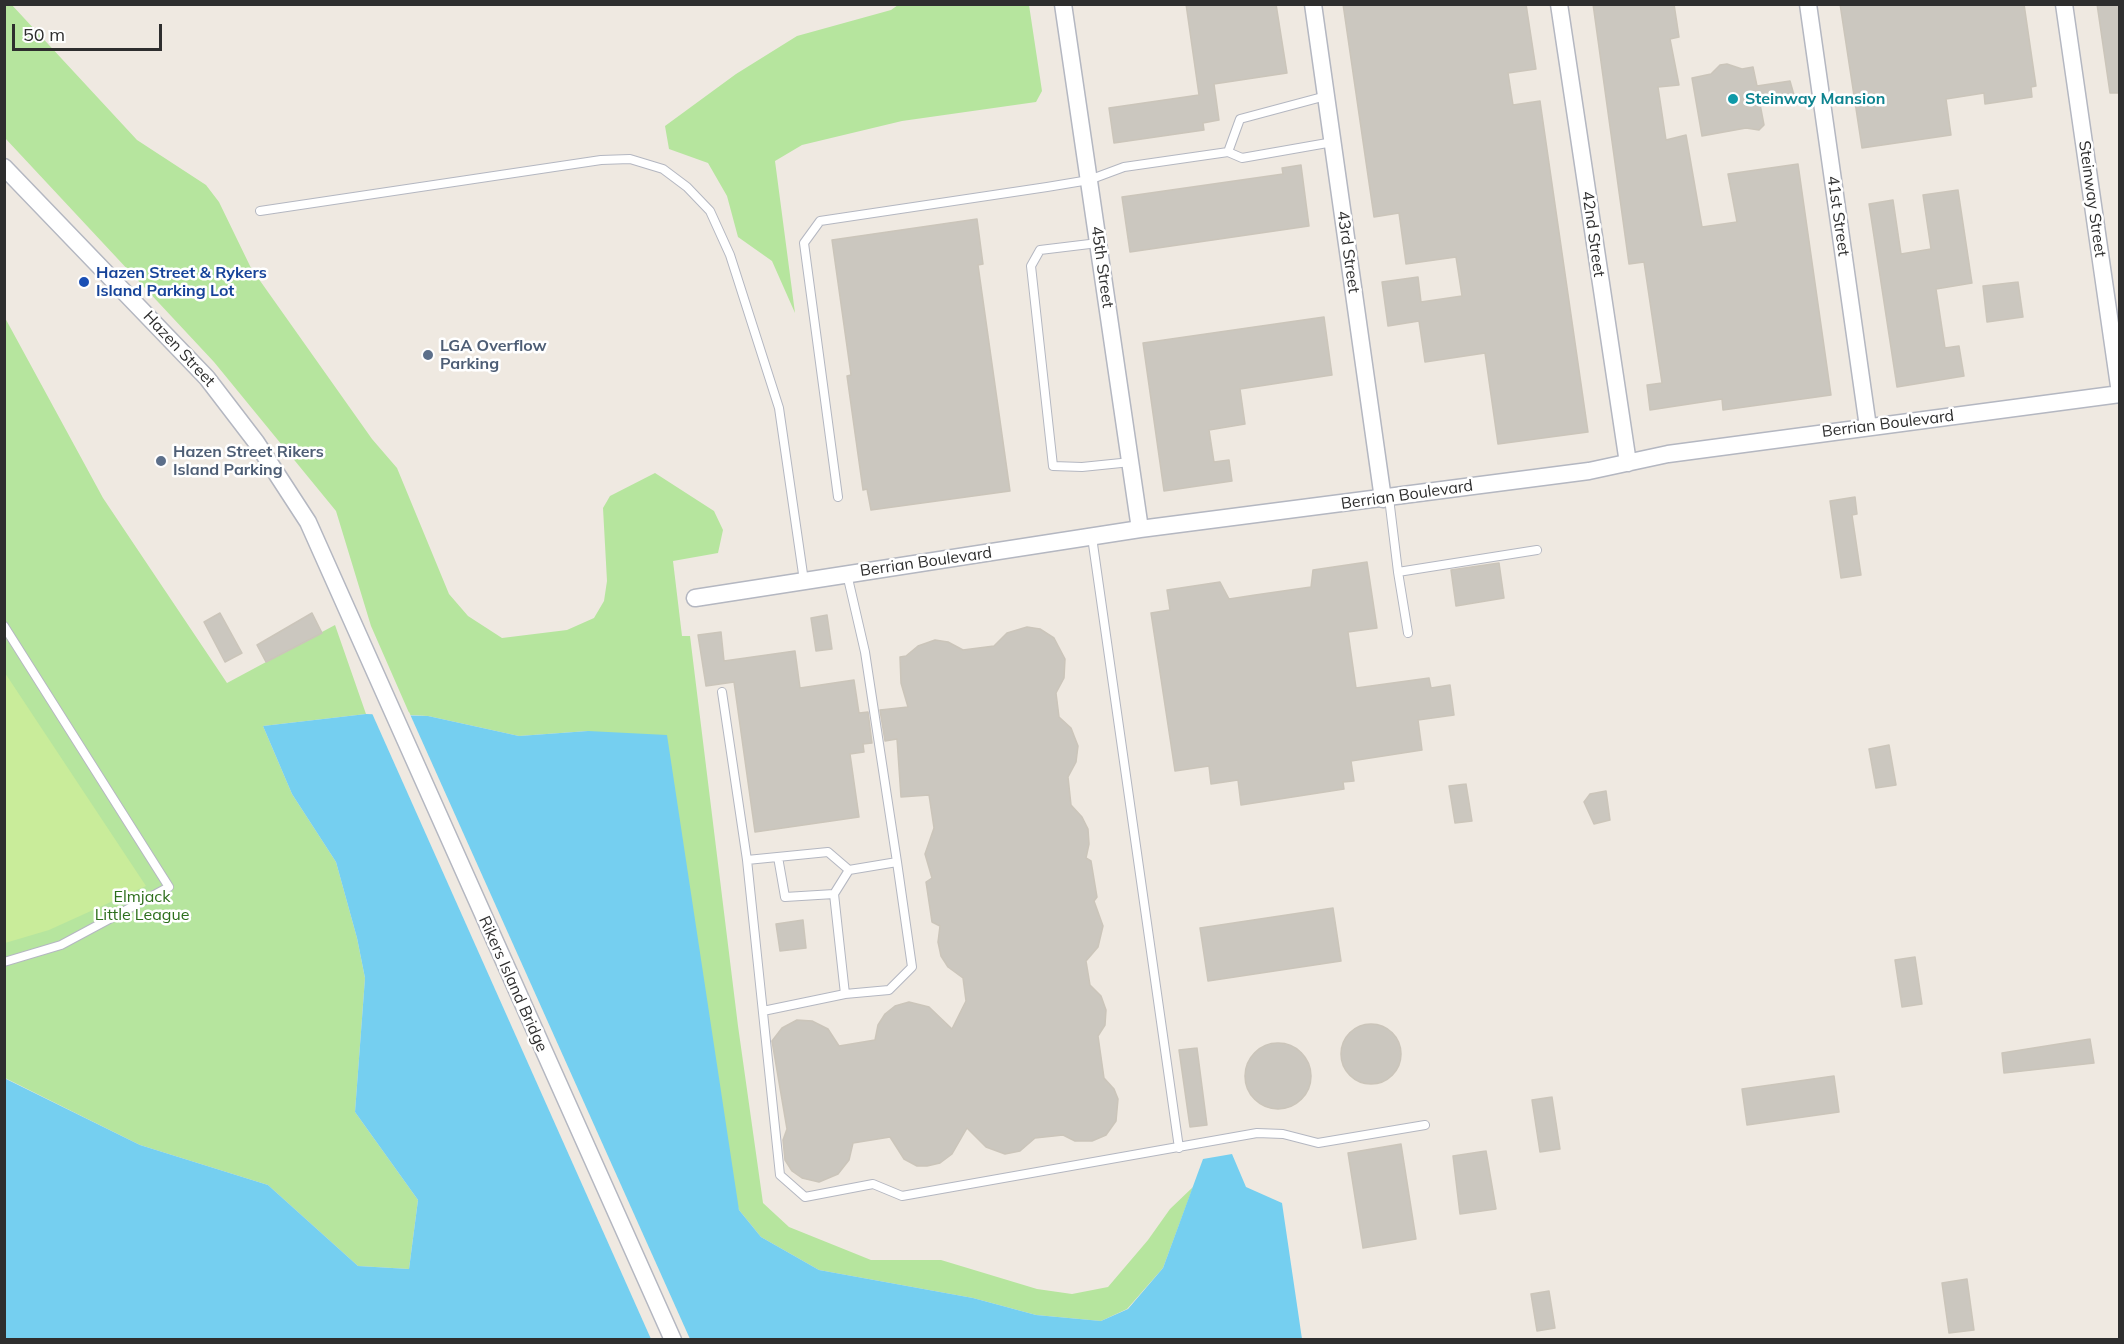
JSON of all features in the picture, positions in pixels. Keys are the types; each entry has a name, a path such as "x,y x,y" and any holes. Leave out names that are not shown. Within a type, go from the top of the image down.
{"street":[{"name":"45th Street","path":"1063,4 1140,530"},
{"name":"43rd Street","path":"1313,4 1386,498"},
{"name":"42nd Street","path":"1559,4 1628,463"},
{"name":"41st Street","path":"1808,4 1868,427"},
{"name":"Steinway Street","path":"2064,4 2120,393"},
{"name":"Hazen Street","path":"4,167 207,378 256,442 308,522 354,628"},
{"name":"Berrian Boulevard","path":"695,598 846,573 1140,530 1589,471 1668,454 2120,393"},
{"name":"Rikers Island Bridge","path":"354,628 673,1340"}],"lane":[{"path":"1228,152 1240,119 1326,96"},
{"path":"838,497 804,243 820,221 1089,180 1124,167 1228,152 1242,158 1333,142"},
{"path":"260,211 609,159 639,161 669,174 687,187 710,211 730,255 779,408 804,581"},
{"path":"1098,243 1040,250 1031,266 1053,466 1082,467 1131,462"},
{"path":"1386,498 1408,633"},
{"path":"1092,537 1179,1148"},
{"path":"1398,572 1537,550"},
{"path":"763,1011 845,994 889,990 912,967 865,652 846,573"},
{"path":"4,626 169,887 61,945 4,962"},
{"path":"722,692 747,860 780,1175 805,1197 873,1184 902,1196 1257,1133 1283,1134 1318,1143 1425,1125"},
{"path":"747,860 828,852 849,870"},
{"path":"778,857 785,897 834,894"},
{"path":"845,994 834,894 849,870 897,862"}],"green space":[{"path":"11,4 137,140 206,185 219,202 251,268 372,439 397,468 449,594 468,616 502,638 567,630 594,618 604,601 607,581 603,508 610,496 655,473 714,511 723,530 718,553 673,561 682,636 690,636 738,1026 763,1203 789,1227 871,1260 941,1260 1037,1289 1072,1294 1108,1287 1148,1240 1170,1209 1193,1187 1163,1268 1127,1309 1101,1321 1036,1315 973,1298 819,1270 761,1237 739,1210 588,731 519,736 428,716 410,715 371,626 336,511 214,362 5,138 4,5"},
{"path":"898,5 1029,5 1042,91 1036,102 902,121 802,145 775,161 795,313 772,261 738,237 727,196 708,163 669,149 665,126 736,74 797,36 891,10"},
{"name":"Elmjack Little League","path":"4,316 103,498 227,683 335,625 366,714 263,726 292,794 336,862 357,938 365,978 355,1112 418,1200 409,1269 358,1266 268,1185 140,1145 5,1078"},
{"path":"5,673 146,886 49,930 5,943"}],"water":[{"path":"366,714 428,716 519,736 588,731 667,735 739,1210 761,1237 819,1270 973,1298 1036,1315 1101,1321 1128,1309 1163,1268 1203,1159 1232,1154 1246,1187 1282,1203 1302,1339 5,1339 4,1078 140,1145 268,1185 358,1266 409,1269 418,1200 355,1112 365,978 357,938 336,862 292,794 263,726"}],"pier":[{"path":"371,711 409,712 690,1339 651,1339"}],"building":[{"path":"1186,4 1276,4 1287,73 1214,84 1219,120 1203,123 1204,130 1114,143 1109,108 1199,95"},
{"path":"1343,4 1526,4 1536,69 1508,73 1513,105 1540,101 1588,432 1498,444 1485,353 1425,362 1419,321 1388,326 1382,282 1418,277 1421,302 1462,296 1456,257 1406,264 1399,213 1374,217"},
{"path":"1593,4 1674,4 1679,37 1670,39 1679,85 1658,87 1666,140 1686,135 1702,227 1737,222 1728,174 1798,164 1831,395 1723,410 1722,399 1650,410 1647,385 1662,383 1644,262 1629,264"},
{"path":"1840,4 2024,4 2036,86 2031,87 2032,97 1985,104 1984,93 1946,99 1951,135 1862,148"},
{"path":"2097,4 2120,4 2120,93 2110,93"},
{"name":"Steinway Mansion","path":"1727,64 1742,69 1753,67 1757,86 1790,81 1794,95 1760,104 1764,125 1759,130 1746,128 1702,136 1692,78 1711,74 1720,65"},
{"path":"1301,165 1309,226 1130,252 1122,197 1283,174 1282,168"},
{"path":"1958,190 1972,283 1936,289 1945,348 1959,346 1964,376 1897,387 1869,204 1893,200 1901,254 1931,249 1923,195"},
{"path":"977,219 983,264 978,265 1010,491 871,510 867,489 863,490 847,376 851,375 832,240"},
{"path":"2018,282 2023,317 1987,322 1983,286"},
{"path":"1324,317 1332,375 1240,389 1245,424 1209,430 1214,462 1229,460 1232,481 1164,491 1143,343"},
{"path":"1855,497 1857,514 1852,515 1861,575 1841,578 1830,501"},
{"path":"1367,562 1377,628 1348,632 1356,688 1429,678 1431,688 1450,685 1454,715 1418,720 1422,750 1351,761 1354,781 1343,782 1344,789 1241,805 1238,780 1211,784 1209,766 1175,771 1151,613 1170,610 1167,590 1220,582 1229,599 1311,587 1313,570"},
{"path":"1499,563 1504,598 1456,606 1451,570"},
{"path":"220,613 242,653 225,662 204,622"},
{"path":"312,613 322,633 266,662 257,645"},
{"path":"827,615 832,649 816,651 811,618"},
{"path":"1027,627 1040,629 1054,638 1065,659 1064,678 1056,693 1059,717 1071,728 1078,746 1076,762 1068,777 1071,805 1082,817 1088,829 1089,844 1086,858 1091,861 1097,897 1094,901 1103,926 1098,947 1086,961 1090,985 1101,996 1106,1010 1105,1025 1098,1036 1104,1078 1114,1089 1118,1099 1116,1121 1106,1135 1092,1141 1075,1141 1063,1135 1035,1138 1020,1151 1005,1154 986,1147 967,1128 952,1154 940,1163 927,1166 917,1166 904,1159 890,1137 853,1143 849,1160 838,1174 819,1182 802,1178 792,1171 785,1160 783,1140 787,1129 772,1041 782,1028 797,1020 812,1021 828,1029 839,1046 875,1040 878,1025 885,1014 895,1006 909,1002 929,1007 952,1029 966,1001 963,978 948,967 941,956 938,942 940,926 932,922 926,882 932,878 925,854 934,828 929,795 901,797 897,739 885,741 880,710 908,707 901,683 900,657 906,656 918,646 935,640 948,642 963,650 994,646 1007,633"},
{"path":"721,632 724,661 795,651 800,688 854,680 859,713 868,712 872,743 863,744 864,752 850,754 859,817 755,832 734,682 706,686 698,635"},
{"path":"1889,745 1896,785 1876,788 1869,749"},
{"path":"1466,784 1472,821 1455,823 1449,786"},
{"path":"1606,791 1610,820 1594,824 1584,802 1590,794"},
{"path":"1333,908 1341,961 1208,981 1200,928"},
{"path":"803,920 806,948 780,951 776,924"},
{"path":"1915,957 1922,1004 1902,1007 1895,960"},
{"path":"1365,1024 1377,1024 1388,1029 1396,1037 1401,1054 1399,1066 1388,1079 1377,1084 1365,1084 1354,1079 1346,1071 1341,1060 1341,1048 1346,1037 1354,1029"},
{"path":"2090,1039 2094,1063 2004,1073 2002,1053"},
{"path":"1278,1043 1290,1046 1301,1053 1308,1064 1311,1076 1308,1088 1301,1099 1290,1106 1278,1109 1266,1106 1255,1099 1248,1088 1245,1076 1248,1064 1255,1053 1266,1046"},
{"path":"1197,1048 1207,1125 1190,1127 1179,1050"},
{"path":"1834,1076 1839,1112 1747,1125 1742,1089"},
{"path":"1552,1097 1560,1149 1540,1152 1532,1100"},
{"path":"1401,1144 1416,1239 1363,1248 1348,1153"},
{"path":"1486,1151 1496,1209 1460,1214 1453,1156"},
{"path":"1967,1279 1974,1330 1949,1333 1942,1283"},
{"path":"1549,1291 1555,1328 1537,1331 1531,1294"}],"place":[{"name":"Steinway Mansion","path":"1733,99"},
{"name":"Hazen Street & Rykers Island Parking Lot","path":"84,282"},
{"name":"LGA Overflow Parking","path":"428,355"},
{"name":"Hazen Street Rikers Island Parking","path":"161,461"}]}
